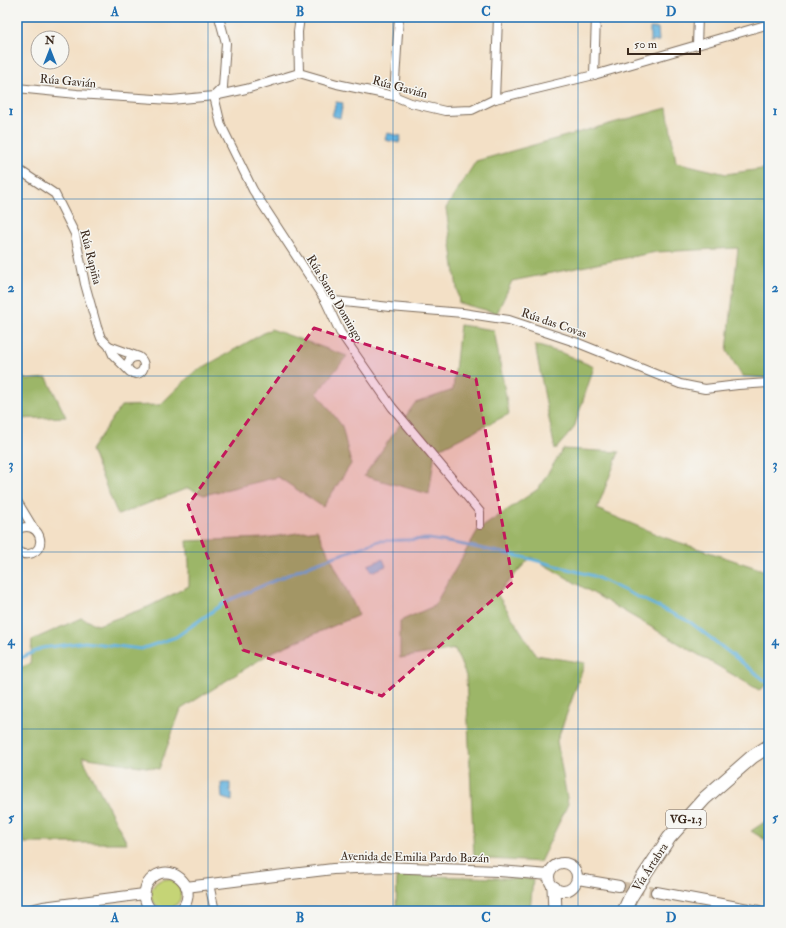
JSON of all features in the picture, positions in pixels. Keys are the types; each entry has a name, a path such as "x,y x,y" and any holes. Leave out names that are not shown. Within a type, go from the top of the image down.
{"highway":[{"name":"Vía Ártabra","path":"624,911 630,898 669,838 705,798 752,757 769,746"},
{"path":"554,888 555,911"}],"street":[{"path":"214,96 223,87 226,43 219,17"},
{"path":"299,73 298,32 300,17"},
{"path":"394,96 399,17"},
{"path":"495,99 498,17"},
{"path":"594,75 596,17"},
{"path":"697,45 698,17"},
{"name":"Rúa Gavián","path":"17,88 77,94 171,100 214,96 246,90 299,73 337,84 394,96 411,103 445,111 472,110 495,99 594,75 769,24"},
{"name":"Rúa Santo Domingo","path":"214,96 221,125 252,190 325,300 340,332 392,408 480,512 480,524"},
{"name":"Rúa Rapiña","path":"17,170 55,194 75,234 85,284 101,338 113,355 130,372"},
{"name":"Rúa das Covas","path":"325,300 462,313 509,320 578,343 680,384 705,390 738,385 769,383"},
{"path":"108,346 137,357 142,359 144,362 143,370 136,374 130,372 127,367 131,358 137,357"},
{"path":"17,501 34,529 39,534 40,539 40,544 31,554 20,553 17,551"},
{"path":"17,530 27,526 34,529"},
{"path":"565,862 574,866 578,874 578,879 573,888 564,891 554,888 549,880 549,875 550,871 556,864 565,862"},
{"name":"Avenida de Emilia Pardo Bazán","path":"186,887 333,869 379,867 499,871 549,875"},
{"path":"152,911 145,901 145,888 153,877 166,873 178,877 183,881 186,887 188,894 187,901 180,911"},
{"path":"578,879 619,886"},
{"path":"209,884 215,911"},
{"path":"656,892 759,911"},
{"path":"26,911 43,907 144,894"}],"highlighted area":[{"path":"314,328 476,379 513,582 382,696 243,650 188,505"}],"green space":[{"path":"667,108 676,162 726,174 769,168 769,378 742,376 727,351 738,248 656,252 512,281 497,313 459,303 446,208 476,161"},
{"path":"460,325 494,330 509,414 435,451 429,494 364,476 415,403 453,390"},
{"path":"271,329 347,356 317,393 342,426 351,464 323,507 278,477 204,495 188,488 118,515 91,450 121,406 160,405 193,373"},
{"path":"535,345 562,353 594,367 574,428 555,450"},
{"path":"17,374 27,380 47,378 66,417 17,419"},
{"path":"563,449 619,452 597,509 663,537 769,572 769,683 759,690 531,557 497,594 536,655 585,663 557,741 568,804 540,862 474,858 466,676 455,649 400,658 400,621 434,606 478,530 538,489"},
{"path":"317,530 359,615 272,652 181,709 159,769 82,757 127,843 24,843 17,819 17,669 30,664 32,640 81,618 98,625 148,607 189,586 187,541 265,538"},
{"path":"769,819 769,842 751,831"},
{"path":"397,875 533,879 530,911 396,911"},
{"path":"166,879 172,880 180,888 180,900 172,908 166,909 160,908 152,900 151,894 152,888 160,880"}],"water":[{"path":"650,28 658,28 659,41 650,42"},
{"path":"336,102 343,103 340,118 332,116"},
{"path":"387,133 401,136 399,143 385,140"},
{"path":"383,559 386,566 372,572 368,565"},
{"path":"221,783 230,783 232,801 222,798"}],"waterway":[{"path":"17,660 42,648 85,642 141,649 176,637 227,601 313,564 379,541 429,539 523,557 594,576 690,622 767,682"}],"tunnel":[{"path":"619,886 656,892"}]}
